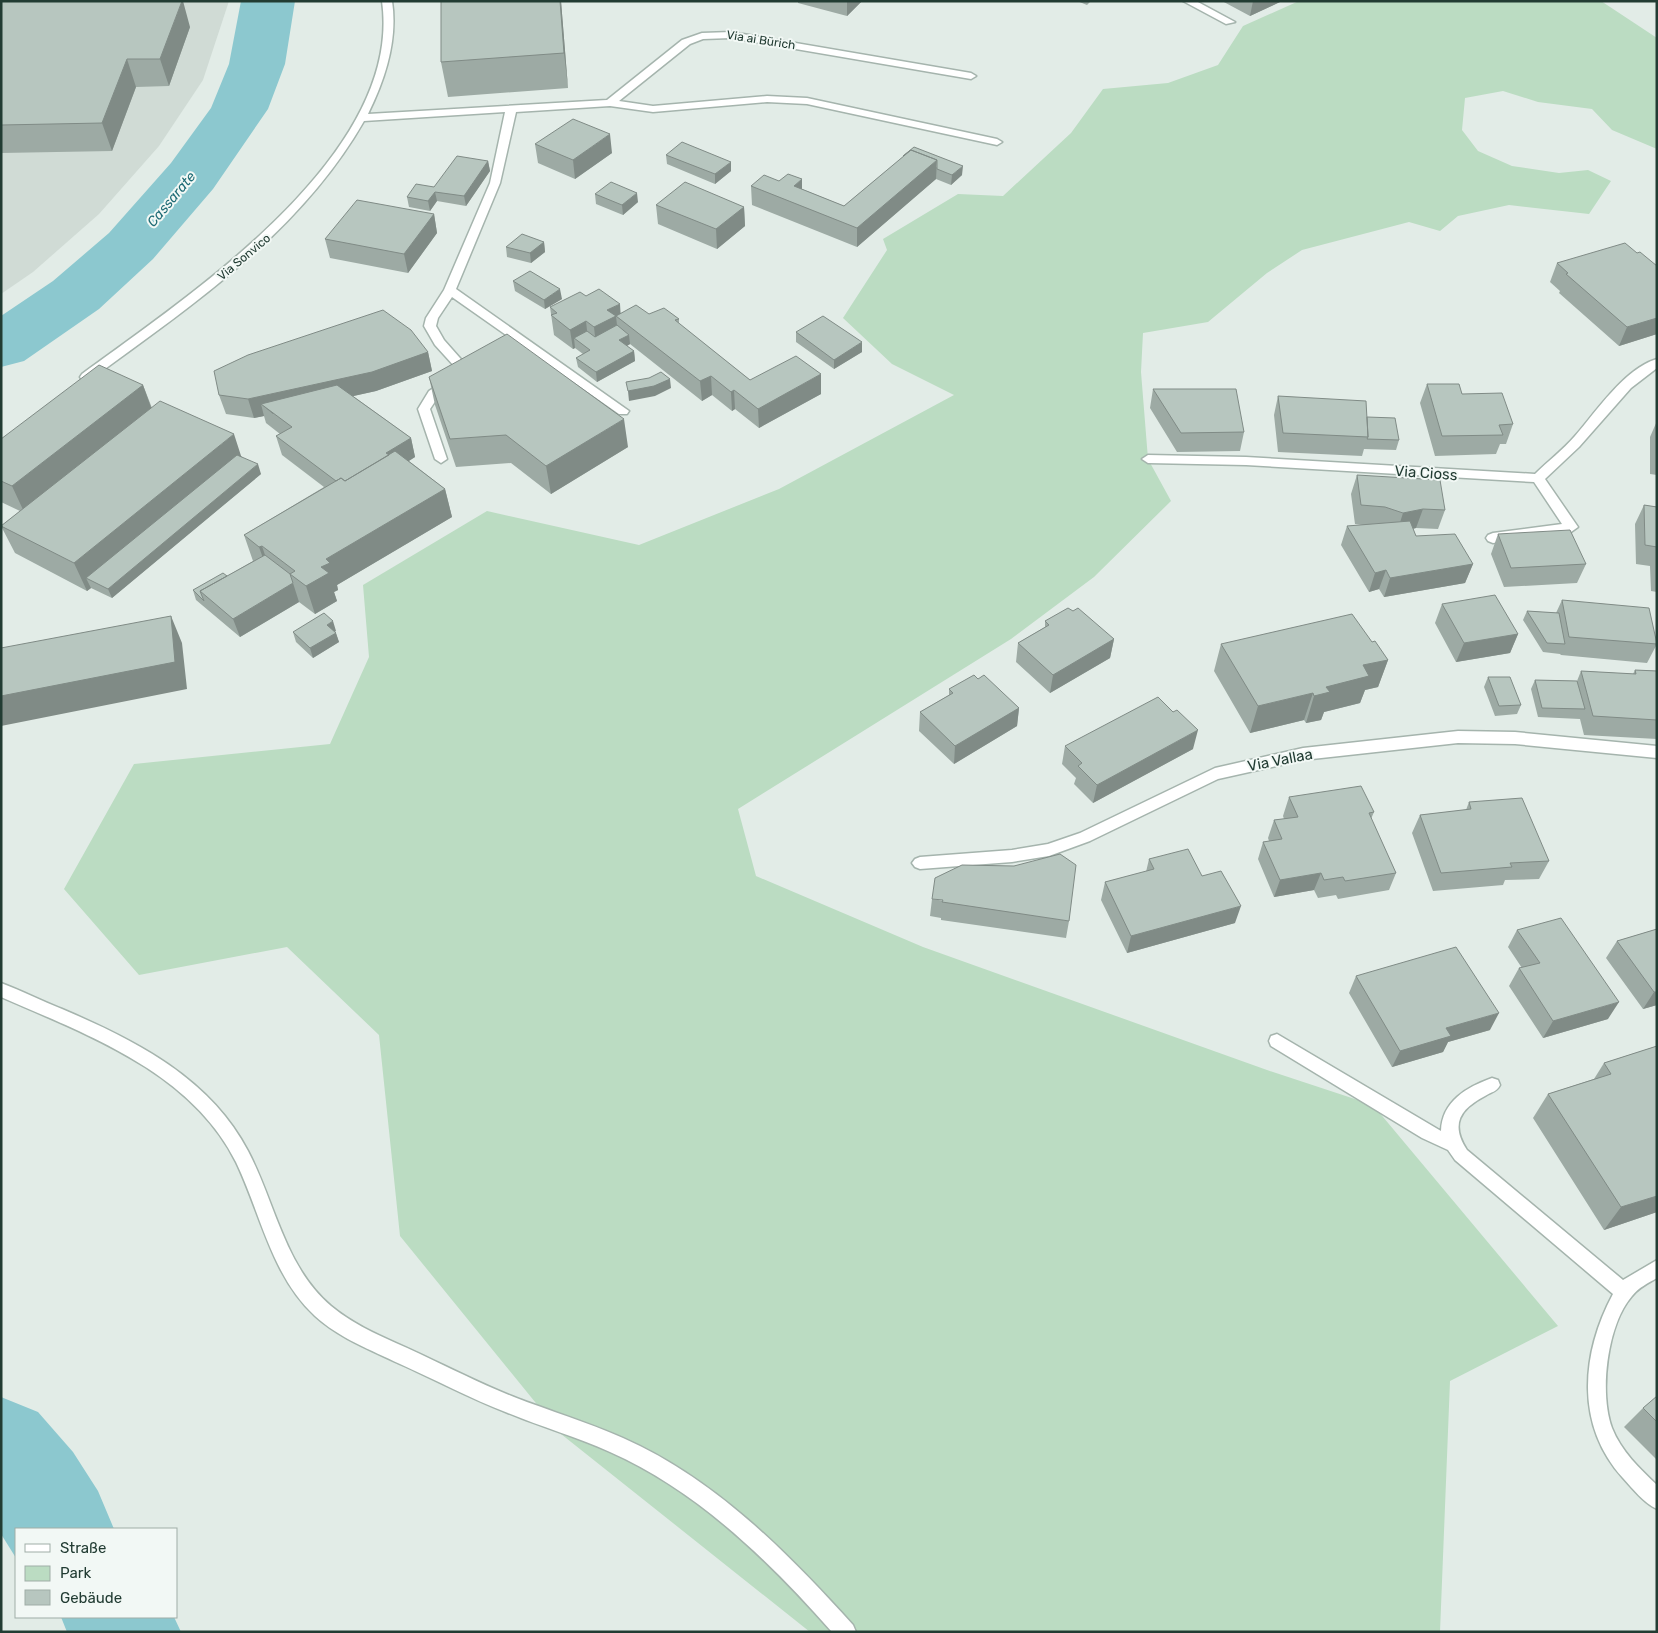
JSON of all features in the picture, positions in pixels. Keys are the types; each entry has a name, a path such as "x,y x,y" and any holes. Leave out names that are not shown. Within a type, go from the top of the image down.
{"street":[{"name":"Via Sonvico","path":"75,385 233,268 264,240 318,181 346,145 372,97 386,50 388,1"},
{"path":"1188,1 1230,22"},
{"name":"Via ai Bürich","path":"610,103 686,42 710,34 731,34 971,76"},
{"path":"362,118 610,103 653,109 767,99 807,101 997,142"},
{"path":"441,459 424,409 425,403 431,395 459,377 461,366 431,331 432,318 450,290 495,183 511,110"},
{"path":"450,290 623,411"},
{"path":"1493,538 1571,527 1538,478 1584,434 1603,408 1642,371 1657,363"},
{"name":"Via Cioss","path":"1148,459 1214,458 1477,477 1538,478"},
{"name":"Via Vallaa","path":"920,862 1012,856 1048,850 1086,837 1215,774 1303,754 1458,737 1514,738 1657,752"},
{"path":"1,990 110,1039 160,1068 200,1098 222,1123 241,1154 290,1270 307,1297 322,1311 348,1330 499,1400 632,1452 688,1487 748,1532 815,1596 846,1632"},
{"path":"1277,1041 1428,1133 1452,1144 1461,1155 1624,1292"},
{"path":"1452,1144 1450,1121 1456,1107 1477,1090 1492,1085"},
{"path":"1657,1268 1624,1292 1606,1332 1596,1386 1597,1407 1610,1446 1633,1475 1657,1499"}],"shaded area":[{"path":"1,1 229,1 203,80 159,146 99,214 33,272 1,294"}],"green space":[{"path":"1299,1 1601,1 1657,38 1657,149 1612,130 1592,109 1538,102 1503,91 1465,98 1462,130 1478,151 1512,166 1559,173 1588,170 1611,181 1589,214 1509,205 1458,216 1440,231 1409,222 1302,250 1267,273 1208,322 1143,333 1141,372 1148,459 1171,501 1094,577 1011,639 738,809 756,876 923,947 1267,1070 1373,1105 1558,1326 1450,1381 1440,1632 810,1632 561,1434 400,1236 379,1035 287,947 139,975 64,889 134,764 330,744 369,657 363,585 487,511 639,545 779,489 954,395 892,364 843,318 887,250 883,239 958,194 1003,196 1071,133 1103,89 1168,83 1218,65 1243,26"}],"building":[{"path":"1,1 182,1 160,59 127,59 102,123 1,125"},
{"path":"441,1 560,1 564,53 441,62"},
{"path":"573,119 610,134 573,160 535,144"},
{"path":"682,142 731,162 715,174 666,155"},
{"path":"914,147 963,166 952,175 937,169 937,160 911,150 903,156"},
{"path":"911,150 937,160 857,228 751,186 764,175 779,181 788,174 802,179 794,186 844,206"},
{"path":"457,156 488,161 464,196 435,192 428,201 407,197 416,184 434,187"},
{"path":"611,182 637,193 622,205 595,194"},
{"path":"685,182 744,207 716,229 656,205"},
{"path":"357,200 434,214 404,254 325,239"},
{"path":"522,234 544,242 530,253 506,247"},
{"path":"1625,243 1657,266 1657,318 1627,327 1566,274 1568,273 1557,263"},
{"path":"530,271 560,289 544,300 513,281"},
{"path":"599,289 620,304 607,310 616,316 594,327 586,321 570,330 551,315 557,313 550,307 580,292 586,296"},
{"path":"636,305 649,314 664,308 679,319 675,320 750,380 796,356 821,374 758,409 734,390 731,392 711,376 700,381 616,316"},
{"path":"383,310 411,330 428,352 372,372 248,399 219,395 214,371 248,355"},
{"path":"823,316 862,342 834,360 796,332"},
{"path":"617,325 629,335 619,340 634,351 596,372 576,358 590,350 574,338 587,331 595,337"},
{"path":"507,334 624,419 546,466 506,435 450,439 429,377"},
{"path":"99,365 143,385 12,486 1,481 1,439"},
{"path":"661,372 670,379 654,386 628,391 626,382 649,378"},
{"path":"1427,384 1459,384 1462,394 1502,393 1513,424 1499,425 1503,435 1442,436"},
{"path":"337,385 411,438 386,453 389,455 345,481 341,478 336,481 276,436 292,427 261,404"},
{"path":"1153,389 1236,389 1244,432 1181,433"},
{"path":"1278,396 1366,401 1368,437 1283,433"},
{"path":"160,401 234,434 74,563 1,526"},
{"path":"1367,417 1395,418 1399,440 1367,439"},
{"path":"395,451 445,489 326,559 330,563 321,567 329,573 306,586 290,574 295,571 244,535 341,478 345,481"},
{"path":"237,455 258,464 108,589 86,578"},
{"path":"1357,475 1440,480 1445,510 1423,509 1403,513 1385,507 1361,505"},
{"path":"1644,505 1657,507 1657,547 1645,545"},
{"path":"1410,521 1416,536 1455,534 1473,564 1390,578 1386,570 1375,573 1347,526"},
{"path":"1570,530 1586,564 1511,568 1498,534"},
{"path":"265,555 290,574 293,583 233,619 200,591"},
{"path":"223,573 227,576 200,591 204,601 193,590"},
{"path":"1495,595 1518,634 1464,643 1442,604"},
{"path":"1562,600 1649,608 1657,644 1569,637"},
{"path":"1068,608 1073,611 1078,608 1114,639 1053,675 1018,643 1049,625 1045,621"},
{"path":"1527,611 1559,613 1565,644 1547,643"},
{"path":"324,613 333,621 327,625 336,633 310,648 293,632"},
{"path":"1352,614 1372,642 1375,641 1388,660 1363,665 1369,676 1326,687 1330,692 1314,696 1313,693 1258,706 1221,644"},
{"path":"171,616 175,662 1,696 1,648"},
{"path":"1635,670 1657,671 1657,720 1593,716 1581,671 1636,674"},
{"path":"974,675 978,679 984,675 1019,708 955,746 920,712 953,693 949,689"},
{"path":"1488,677 1510,677 1521,705 1499,706"},
{"path":"1535,680 1577,681 1585,709 1542,708"},
{"path":"1158,697 1173,712 1177,710 1198,730 1097,785 1078,766 1082,763 1065,746"},
{"path":"1361,786 1374,812 1369,813 1396,873 1345,881 1343,877 1324,880 1321,873 1280,880 1263,842 1282,839 1274,820 1298,817 1289,797"},
{"path":"1522,798 1549,861 1510,863 1512,867 1441,873 1420,815 1471,809 1469,802"},
{"path":"1188,849 1202,876 1221,871 1241,906 1131,936 1105,882 1154,869 1149,859"},
{"path":"1060,854 1076,865 1069,921 932,899 935,878 962,865 1014,866"},
{"path":"1561,918 1619,1002 1553,1021 1519,968 1540,963 1517,930"},
{"path":"1657,929 1657,992 1654,992 1617,941"},
{"path":"1456,947 1499,1013 1446,1028 1451,1036 1400,1051 1356,976"},
{"path":"1657,1046 1657,1196 1621,1207 1548,1094 1611,1074 1604,1063"},
{"path":"1657,1396 1657,1422 1643,1408"}],"waterway":[{"name":"Cassarate","path":"1,346 76,295 131,246 192,176 239,109 257,64 268,1"},
{"name":"Cassarate","path":"1,1449 35,1490 59,1528"},
{"name":"Cassarate","path":"117,1618 125,1632"}]}
